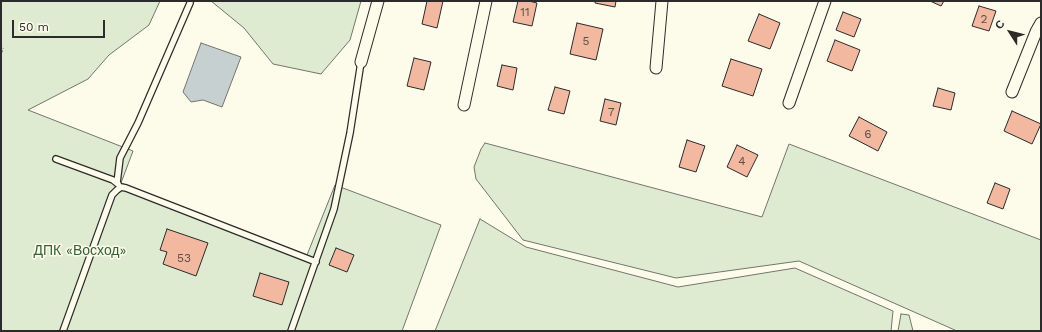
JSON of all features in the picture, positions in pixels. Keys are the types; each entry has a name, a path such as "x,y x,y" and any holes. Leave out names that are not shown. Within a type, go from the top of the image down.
{"street":[{"path":"361,62 378,1"},
{"path":"464,105 486,1"},
{"path":"656,68 662,1"},
{"path":"789,103 825,1"},
{"path":"1012,92 1041,23"}],"lane":[{"path":"117,183 120,158 138,123 190,2"},
{"path":"291,331 334,209 350,133 361,62"},
{"path":"56,159 113,180 121,188"},
{"path":"63,331 112,196 121,188 126,188 316,262"}],"path":[{"path":"1,53 3,48"}],"green space":[{"name":"ДПК «Восход»","path":"1,1 160,1 149,25 109,55 88,79 28,110 133,151 121,183 307,255 335,185 441,225 402,331 1,331"},
{"path":"211,1 361,1 350,40 321,74 273,64 244,28"},
{"path":"485,143 762,217 789,144 1041,240 1041,331 957,331 799,261 676,278 523,240 476,179 474,167"},
{"path":"480,219 526,247 678,287 795,268 893,311 891,331 435,331"},
{"path":"901,314 909,315 913,331 898,331"}],"shaded area":[{"path":"201,43 241,57 222,107 203,100 191,102 183,92"}],"building":[{"path":"427,1 443,1 437,28 422,24"},
{"path":"518,1 537,3 532,26 513,22"},
{"path":"595,1 616,1 615,7 595,3"},
{"path":"930,1 944,1 941,6"},
{"path":"979,6 996,11 989,31 972,26"},
{"path":"843,12 861,19 854,37 836,30"},
{"path":"759,14 780,23 770,49 748,41"},
{"path":"577,23 603,29 596,60 570,54"},
{"path":"835,40 860,50 852,71 827,61"},
{"path":"414,58 431,62 424,90 407,86"},
{"path":"731,59 762,69 753,96 722,86"},
{"path":"502,65 517,68 513,90 497,86"},
{"path":"555,87 570,91 564,114 548,110"},
{"path":"938,88 955,93 951,110 933,106"},
{"path":"605,99 621,103 616,125 600,121"},
{"path":"1012,111 1041,124 1032,144 1004,131"},
{"path":"859,117 887,132 878,151 849,136"},
{"path":"687,140 705,146 696,172 679,167"},
{"path":"737,145 758,155 747,177 727,167"},
{"path":"995,183 1010,189 1003,209 987,203"},
{"path":"167,229 208,243 196,276 163,264 167,252 160,250"},
{"path":"336,248 354,255 347,272 329,265"},
{"path":"260,273 289,282 282,305 253,296"}]}
